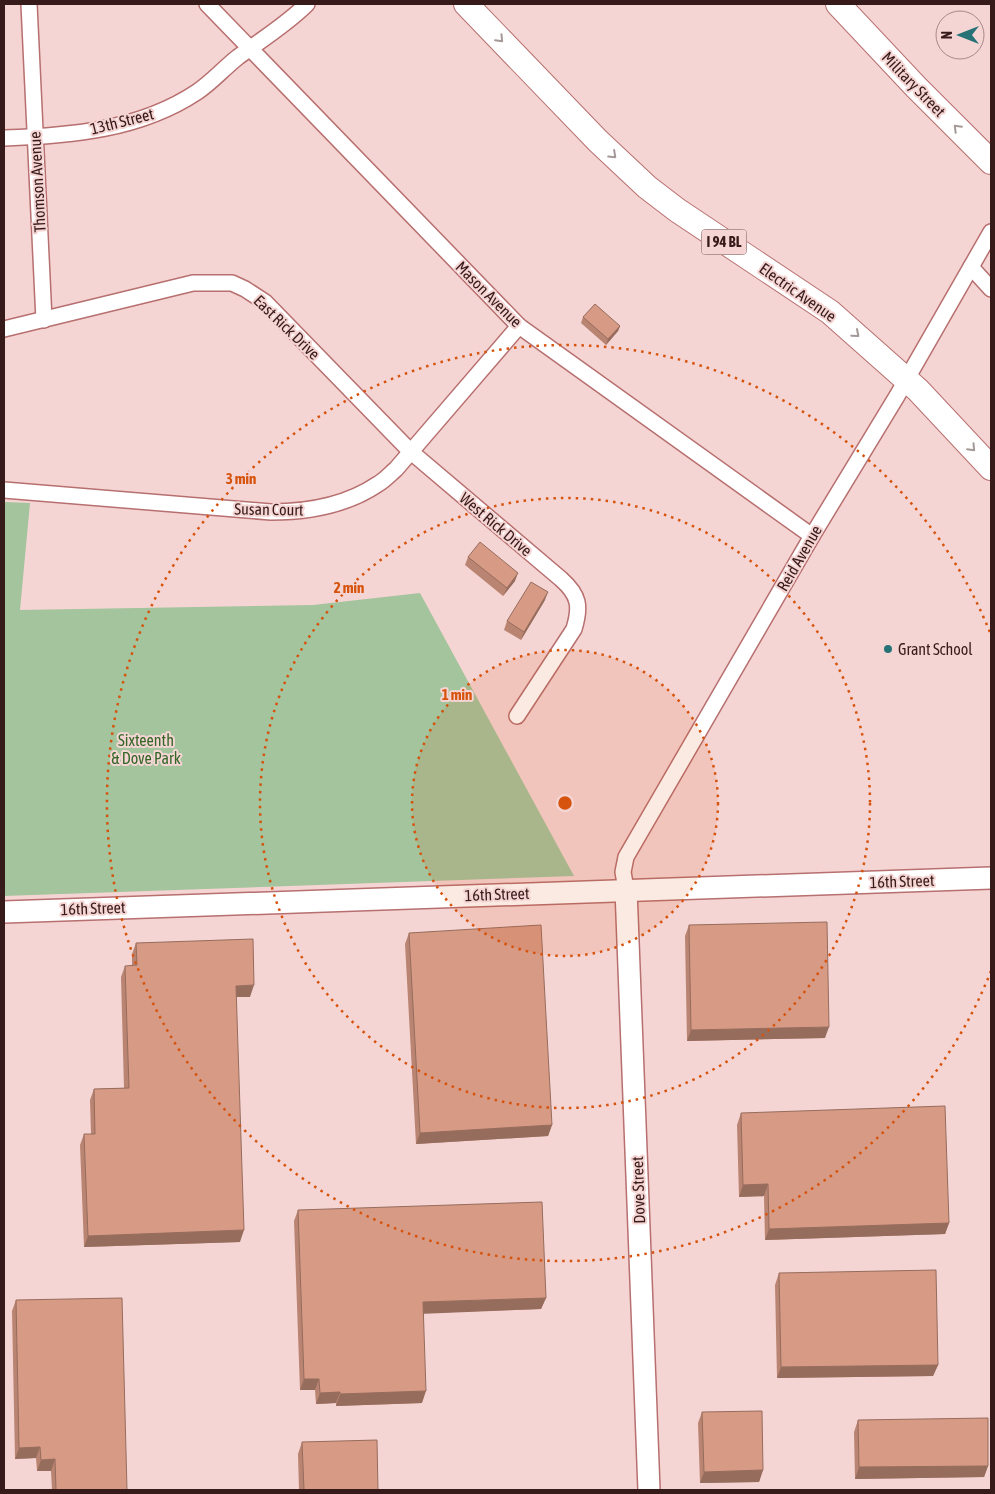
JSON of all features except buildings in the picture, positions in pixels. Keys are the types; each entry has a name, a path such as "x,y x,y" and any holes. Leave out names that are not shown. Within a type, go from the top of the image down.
{"main road":[{"name":"Electric Avenue","path":"466,4 598,141 647,186 677,210 830,312 906,378 991,468"},
{"name":"Military Street","path":"838,4 916,88 991,162"}],"street":[{"name":"Thomson Avenue","path":"29,4 44,320"},
{"name":"Mason Avenue","path":"207,4 519,326 812,536"},
{"name":"13th Street","path":"4,138 34,137 108,128 138,121 168,109 198,92 237,58 292,18 307,4"},
{"name":"Reid Avenue","path":"626,889 623,872 626,857 812,536 897,396 991,232"},
{"path":"971,267 991,289"},
{"name":"East Rick Drive","path":"44,320 193,283 232,283 265,302 410,451"},
{"path":"4,329 44,320"},
{"name":"Susan Court","path":"4,490 271,512 295,512 338,502 361,494 379,484 396,469 519,326"},
{"name":"West Rick Drive","path":"410,451 568,585 578,601 577,620 574,629 518,716"},
{"name":"16th Street","path":"4,912 626,889 991,878"},
{"name":"Dove Street","path":"626,889 649,1490"}],"green space":[{"name":"Sixteenth & Dove Park","path":"4,502 30,503 20,610 313,605 420,593 574,876 4,896"}],"place":[{"name":"Grant School","path":"888,649"}]}
